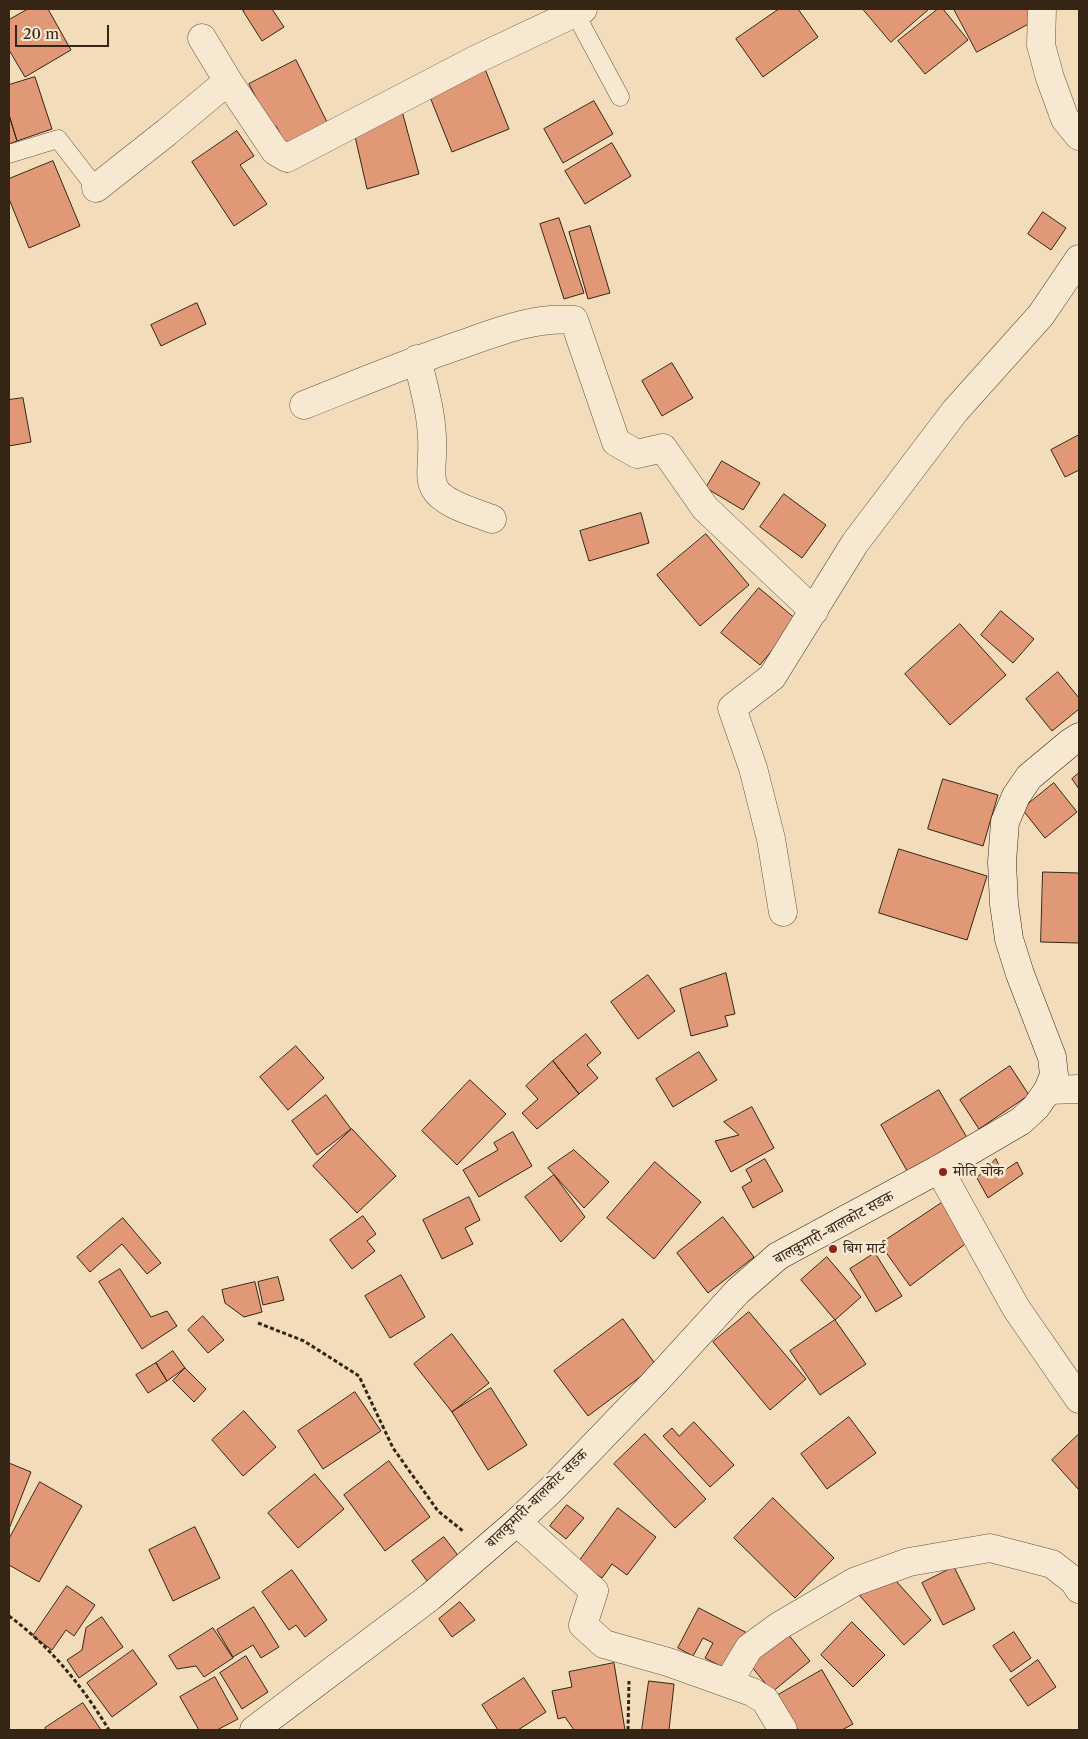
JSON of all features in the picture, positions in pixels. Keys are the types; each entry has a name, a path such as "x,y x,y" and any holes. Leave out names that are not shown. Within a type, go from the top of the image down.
{"street":[{"path":"1042,9 1041,45 1050,78 1065,119 1079,136"},
{"path":"202,38 228,82 275,151 287,158 475,60 579,11"},
{"path":"96,188 228,82"},
{"path":"783,912 771,839 753,768 732,708 772,676 855,544 949,418 1041,315 1079,260"},
{"path":"304,405 417,360 525,323 564,319 574,320 616,442 637,454 663,448 705,508 814,611"},
{"path":"417,360 428,402 432,452 431,478 435,490 446,500 492,519"},
{"name":"बालकुमारी-बालकोट सडक","path":"254,1730 430,1597 516,1522 552,1488 654,1383 738,1291 778,1256 939,1169 1021,1121 1036,1107 1048,1090 1054,1074 1052,1057 1020,974 1009,939 1004,904 1002,862 1005,822 1016,796 1029,777 1079,737"},
{"path":"1048,1090 1079,1089"},
{"path":"939,1169 1016,1308 1079,1399"},
{"path":"516,1522 594,1591 583,1625 604,1644 668,1662 752,1692 765,1700 783,1730"},
{"path":"728,1683 749,1648 779,1626 854,1582 909,1562 990,1548 1052,1564 1074,1580 1079,1589"}],"lane":[{"path":"579,11 620,96"},
{"path":"9,154 58,140 96,188"}],"path":[{"path":"258,1323 304,1341 359,1376 393,1448 438,1511 486,1548"},
{"path":"9,1616 62,1663 109,1730"},
{"path":"628,1730 630,1651"}],"building":[{"path":"28,9 48,9 71,50 25,77 9,50 9,20"},
{"path":"247,9 272,9 284,27 262,41 243,11"},
{"path":"779,9 798,9 818,37 763,77 736,39"},
{"path":"863,9 929,9 891,42"},
{"path":"938,9 943,9 968,40 925,74 898,41"},
{"path":"954,9 1028,9 1034,21 977,52"},
{"path":"296,60 329,126 287,147 276,126 272,129 249,84"},
{"path":"485,69 509,129 452,152 428,92"},
{"path":"35,77 52,129 17,141 9,115 9,85"},
{"path":"594,101 613,134 563,163 544,129"},
{"path":"402,111 419,174 367,189 354,132"},
{"path":"9,115 17,141 9,144"},
{"path":"237,131 254,156 240,165 267,204 234,226 192,162"},
{"path":"612,143 631,176 585,204 565,171"},
{"path":"53,161 80,226 29,248 9,199 9,179"},
{"path":"1043,212 1066,228 1051,250 1028,234"},
{"path":"559,218 584,293 564,299 540,224"},
{"path":"590,226 610,293 588,299 569,232"},
{"path":"197,303 206,324 161,346 151,325"},
{"path":"672,363 693,398 662,416 642,381"},
{"path":"23,398 31,442 9,446 9,400"},
{"path":"1079,435 1079,470 1065,477 1051,450"},
{"path":"722,461 760,483 743,510 706,488"},
{"path":"784,494 826,525 802,558 760,527"},
{"path":"641,513 649,543 589,561 580,531"},
{"path":"706,534 749,585 700,626 657,575"},
{"path":"759,588 797,620 760,665 721,633"},
{"path":"1001,611 1034,639 1013,663 981,635"},
{"path":"960,624 1006,675 950,725 905,674"},
{"path":"1058,672 1079,698 1079,709 1052,731 1026,699"},
{"path":"1079,773 1079,789 1072,779"},
{"path":"943,779 998,795 983,846 928,829"},
{"path":"1054,783 1077,812 1045,838 1022,809"},
{"path":"899,849 987,876 967,940 879,913"},
{"path":"1043,872 1079,873 1079,943 1041,942"},
{"path":"726,973 735,1014 725,1016 728,1026 691,1036 680,989"},
{"path":"648,975 675,1011 638,1039 611,1002"},
{"path":"586,1034 601,1053 587,1065 598,1078 579,1094 553,1061"},
{"path":"296,1046 324,1078 288,1110 260,1077"},
{"path":"699,1052 717,1080 673,1107 656,1079"},
{"path":"553,1061 579,1094 537,1129 522,1113 538,1099 526,1086"},
{"path":"1010,1066 1029,1095 979,1129 960,1100"},
{"path":"470,1080 506,1114 457,1165 422,1131"},
{"path":"939,1090 969,1141 910,1176 881,1125"},
{"path":"326,1095 351,1129 317,1155 292,1121"},
{"path":"752,1107 774,1148 731,1172 715,1141 739,1135 724,1122"},
{"path":"352,1129 396,1176 357,1213 313,1166"},
{"path":"513,1132 532,1166 479,1197 463,1170 498,1150 494,1143"},
{"path":"574,1150 609,1182 584,1208 548,1168"},
{"path":"765,1159 783,1191 753,1208 742,1187 752,1181 746,1170"},
{"path":"996,1159 1002,1172 1017,1162 1023,1174 988,1198 977,1178"},
{"path":"655,1162 701,1202 654,1259 607,1218"},
{"path":"554,1175 585,1217 561,1242 525,1197"},
{"path":"469,1197 480,1220 465,1228 473,1244 442,1259 423,1220"},
{"path":"946,1200 969,1241 910,1286 880,1244"},
{"path":"363,1216 376,1234 367,1241 375,1251 352,1269 330,1240"},
{"path":"723,1217 754,1257 708,1293 677,1253"},
{"path":"123,1218 161,1263 147,1274 122,1244 90,1272 77,1257"},
{"path":"875,1253 902,1296 876,1312 850,1269"},
{"path":"827,1257 861,1297 835,1320 801,1280"},
{"path":"120,1269 151,1317 167,1311 177,1326 142,1349 99,1282"},
{"path":"401,1275 425,1317 390,1338 365,1296"},
{"path":"278,1277 284,1300 263,1305 258,1282"},
{"path":"255,1282 262,1312 244,1317 225,1303 222,1290"},
{"path":"749,1312 806,1379 770,1410 713,1342"},
{"path":"203,1316 224,1340 208,1353 188,1330"},
{"path":"623,1319 656,1365 588,1416 554,1371"},
{"path":"835,1320 866,1364 820,1395 790,1351"},
{"path":"452,1334 489,1383 452,1412 414,1364"},
{"path":"173,1351 185,1368 167,1381 156,1363"},
{"path":"156,1363 167,1381 148,1393 136,1375"},
{"path":"185,1368 206,1389 194,1402 173,1381"},
{"path":"491,1388 527,1445 488,1470 452,1412"},
{"path":"355,1392 381,1431 323,1469 298,1431"},
{"path":"244,1411 276,1447 243,1476 212,1440"},
{"path":"849,1417 876,1453 827,1489 801,1454"},
{"path":"694,1422 734,1465 710,1487 663,1436 672,1428 679,1436"},
{"path":"645,1434 706,1499 675,1528 614,1464"},
{"path":"1079,1434 1079,1490 1052,1460"},
{"path":"389,1461 430,1517 385,1551 344,1495"},
{"path":"9,1463 31,1472 9,1529"},
{"path":"315,1474 344,1509 298,1548 268,1513"},
{"path":"40,1482 82,1506 39,1582 9,1565 9,1539"},
{"path":"773,1498 834,1558 795,1598 734,1538"},
{"path":"567,1505 584,1518 566,1539 550,1526"},
{"path":"618,1508 656,1537 627,1575 612,1564 602,1578 593,1572 572,1571"},
{"path":"195,1527 220,1578 173,1601 149,1550"},
{"path":"444,1537 460,1558 428,1582 412,1561"},
{"path":"954,1567 975,1609 943,1625 922,1583"},
{"path":"292,1570 327,1620 305,1637 296,1625 289,1630 262,1592"},
{"path":"888,1572 931,1620 904,1645 860,1596"},
{"path":"67,1586 95,1605 74,1636 66,1630 52,1650 33,1636"},
{"path":"460,1602 475,1620 452,1637 439,1619"},
{"path":"254,1607 279,1647 261,1658 253,1645 233,1657 217,1630"},
{"path":"699,1608 751,1635 732,1672 705,1658 713,1643 703,1638 693,1656 678,1648"},
{"path":"102,1617 123,1647 79,1678 67,1660 82,1650 86,1628"},
{"path":"852,1622 885,1655 853,1687 821,1655"},
{"path":"782,1627 810,1661 772,1692 744,1657"},
{"path":"213,1628 233,1658 204,1677 196,1666 177,1669 169,1656"},
{"path":"1014,1632 1031,1658 1011,1672 993,1646"},
{"path":"133,1650 157,1684 112,1717 87,1683"},
{"path":"246,1656 268,1692 242,1709 220,1673"},
{"path":"1038,1660 1056,1687 1028,1706 1010,1680"},
{"path":"614,1663 625,1730 574,1730 565,1717 558,1719 552,1691 572,1687 569,1672"},
{"path":"822,1670 853,1724 842,1730 798,1730 778,1695"},
{"path":"215,1677 238,1719 217,1730 199,1730 180,1697"},
{"path":"524,1678 546,1712 518,1730 498,1730 482,1705"},
{"path":"649,1681 674,1684 669,1730 642,1730"},
{"path":"83,1703 101,1730 46,1730 45,1728"}],"place":[{"name":"मोति चोक","path":"943,1172"},
{"name":"बिग मार्ट","path":"833,1249"}]}
